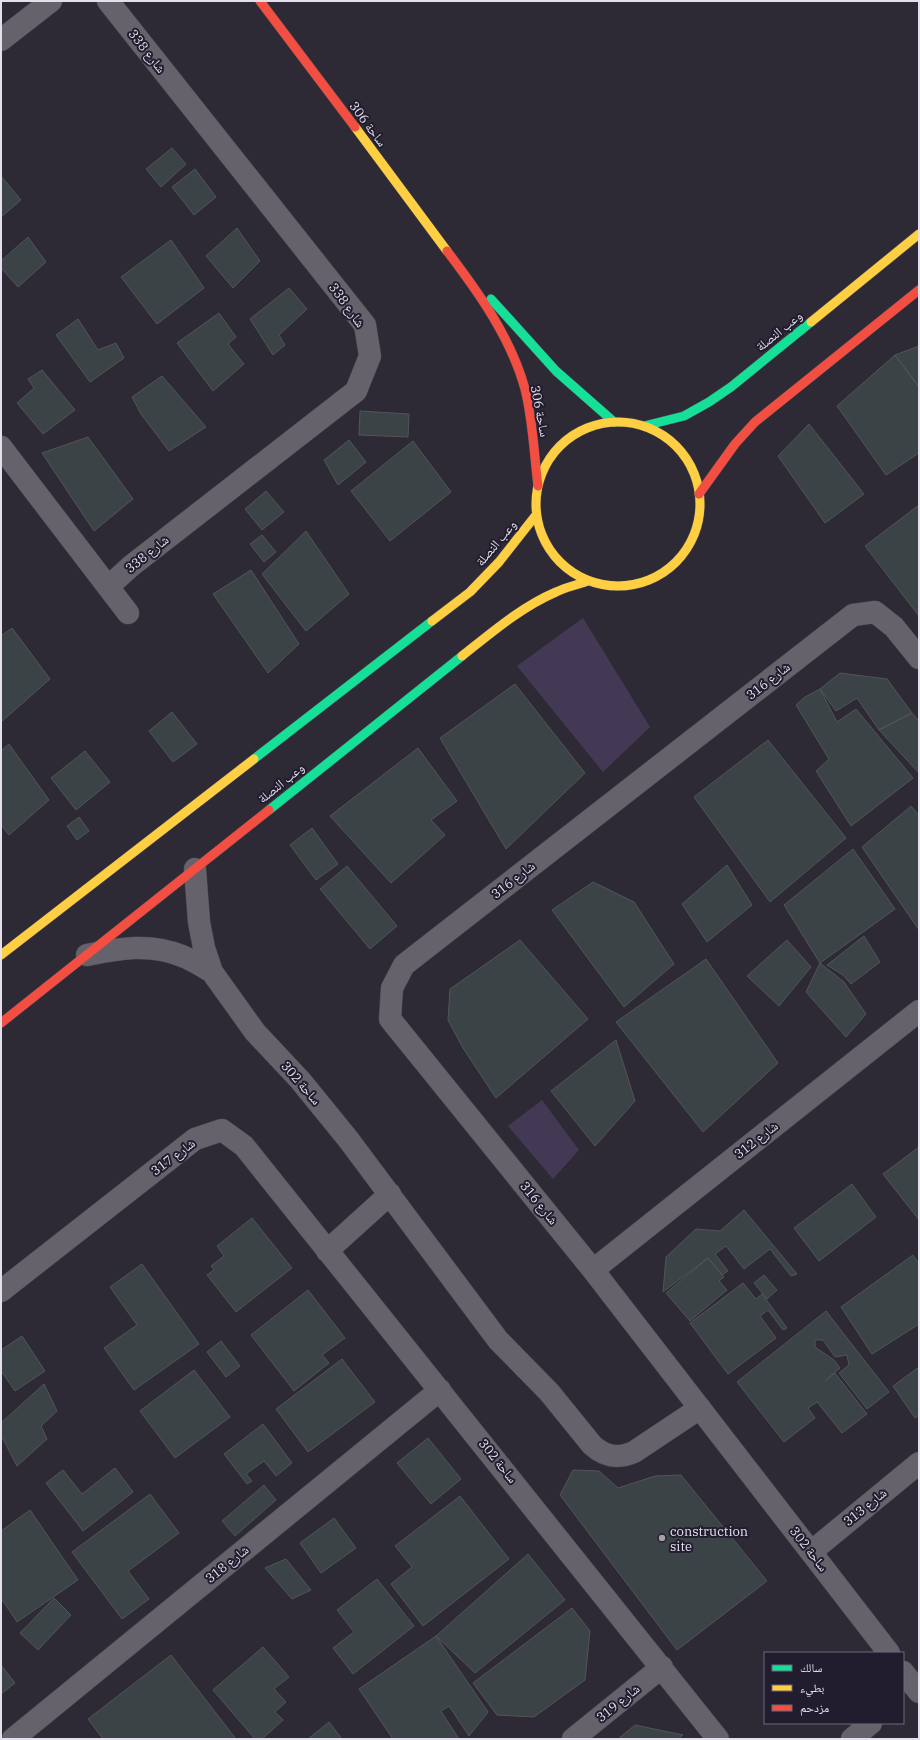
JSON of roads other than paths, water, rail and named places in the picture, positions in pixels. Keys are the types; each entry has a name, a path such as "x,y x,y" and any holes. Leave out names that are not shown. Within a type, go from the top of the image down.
{"street":[{"path":"1,40 51,1"},
{"name":"شارع 338","path":"108,1 365,324 370,356 356,391 131,566 108,587"},
{"name":"ساحة 306","path":"260,1 456,262 492,316 510,352 524,387 532,427 538,486"},
{"name":"وعب النصلة","path":"644,426 684,416 709,402 731,387 919,234"},
{"name":"ساحة 306","path":"456,262 556,371 614,422"},
{"path":"699,494 735,444 755,422 919,290"},
{"path":"614,422 644,426 664,436 682,452 693,472 699,494 698,523 696,529 687,549 668,569 643,583 616,587 588,581 564,566 545,543 536,515 538,486 548,461 565,441 588,427 614,422"},
{"path":"1,447 128,613"},
{"name":"وعب النصلة","path":"1,955 470,592 499,562 536,515"},
{"name":"وعب النصلة","path":"1,1023 494,630 527,608 556,592 588,581"},
{"name":"شارع 316","path":"593,1270 390,1019 392,988 398,976 404,965 853,615 876,612 894,627 919,658"},
{"name":"ساحة 302","path":"195,869 199,922 204,948 212,972 255,1032 300,1080 348,1139 498,1340 549,1392 599,1452 607,1456 625,1456 634,1452 700,1408"},
{"name":"ساحة 302","path":"87,955 120,948 151,948 182,956 212,972"},
{"name":"شارع 312","path":"593,1270 919,1011"},
{"name":"شارع 317","path":"1,1291 195,1139 222,1130 244,1146 327,1251"},
{"path":"327,1251 390,1194"},
{"name":"ساحة 302","path":"327,1251 662,1667 718,1739"},
{"name":"ساحة 302","path":"593,1270 888,1652"},
{"name":"شارع 318","path":"13,1739 440,1390"},
{"name":"شارع 313","path":"811,1552 919,1463"},
{"name":"شارع 319","path":"574,1739 662,1667"},
{"path":"852,1739 870,1724"}],"place":[{"name":"construction site","path":"662,1538"}]}
